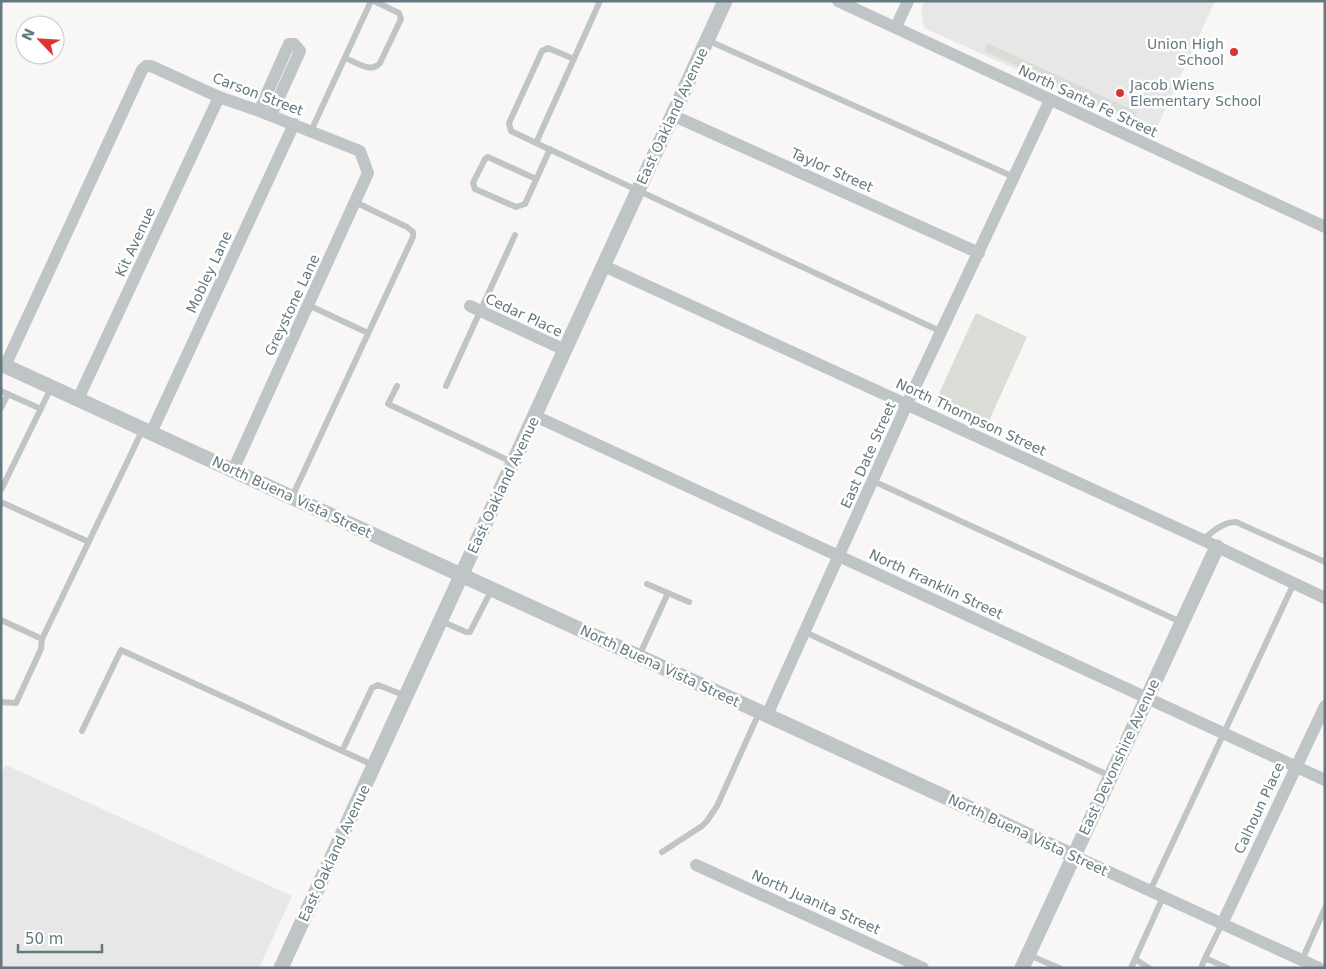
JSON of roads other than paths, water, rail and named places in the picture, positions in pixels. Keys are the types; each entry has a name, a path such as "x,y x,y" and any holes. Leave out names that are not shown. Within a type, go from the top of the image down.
{"street":[{"name":"East Oakland Avenue","path":"281,968 725,1"},
{"name":"North Santa Fe Street","path":"838,1 1325,227"},
{"path":"896,27 908,1"},
{"path":"259,110 289,44 294,44 300,50 271,115"},
{"name":"Carson Street","path":"3,365 142,70 146,66 151,66 219,97 259,110 360,151"},
{"name":"Kit Avenue","path":"78,399 219,97"},
{"name":"East Date Street","path":"763,713 805,632 907,404 1050,100"},
{"name":"Taylor Street","path":"672,115 979,253"},
{"name":"Mobley Lane","path":"147,431 294,124"},
{"name":"Greystone Lane","path":"233,470 368,173 360,151"},
{"name":"North Thompson Street","path":"604,266 1210,543 1325,598"},
{"name":"Cedar Place","path":"475,308 565,350"},
{"name":"North Buena Vista Street","path":"3,365 1318,968"},
{"name":"North Franklin Street","path":"535,416 1325,780"},
{"name":"East Devonshire Avenue","path":"1025,961 1181,622 1210,543"},
{"name":"Calhoun Place","path":"1222,924 1325,706"},
{"name":"North Juanita Street","path":"696,865 923,968"}],"lane":[{"path":"311,131 345,58 372,1 399,13 401,19 376,68 371,69 345,58"},
{"path":"536,142 600,1"},
{"path":"707,40 1014,177"},
{"path":"574,59 548,48 542,51 509,123 510,131 942,332"},
{"path":"536,179 488,157 485,159 473,183 476,189 516,207 520,207 525,204 550,149"},
{"path":"292,497 413,237 413,232 407,227 355,202"},
{"path":"446,386 475,308 515,235"},
{"path":"308,306 368,333"},
{"path":"397,386 388,404 514,462"},
{"path":"1,490 51,387"},
{"path":"1,408 4,393 41,409"},
{"path":"1,702 16,703 41,649 42,639 89,542 147,431"},
{"path":"873,481 1181,622"},
{"path":"1,502 89,542"},
{"path":"1210,543 1216,528 1230,522 1236,522 1325,562"},
{"path":"1150,891 1294,583"},
{"path":"646,584 689,602"},
{"path":"441,621 470,632 492,589"},
{"path":"639,656 668,593"},
{"path":"1,620 42,639"},
{"path":"805,632 1110,776"},
{"path":"82,731 121,650 374,765"},
{"path":"342,751 372,688 378,685 406,696"},
{"path":"662,852 707,821 763,713"},
{"path":"1131,968 1163,897"},
{"path":"1302,960 1325,908"},
{"path":"1201,968 1222,924"},
{"path":"1205,958 1227,968"},
{"path":"1135,959 1149,968"},
{"path":"1025,961 1059,968"}],"place":[{"name":"Union High School","path":"1234,52"},
{"name":"Jacob Wiens Elementary School","path":"1120,93"}]}
